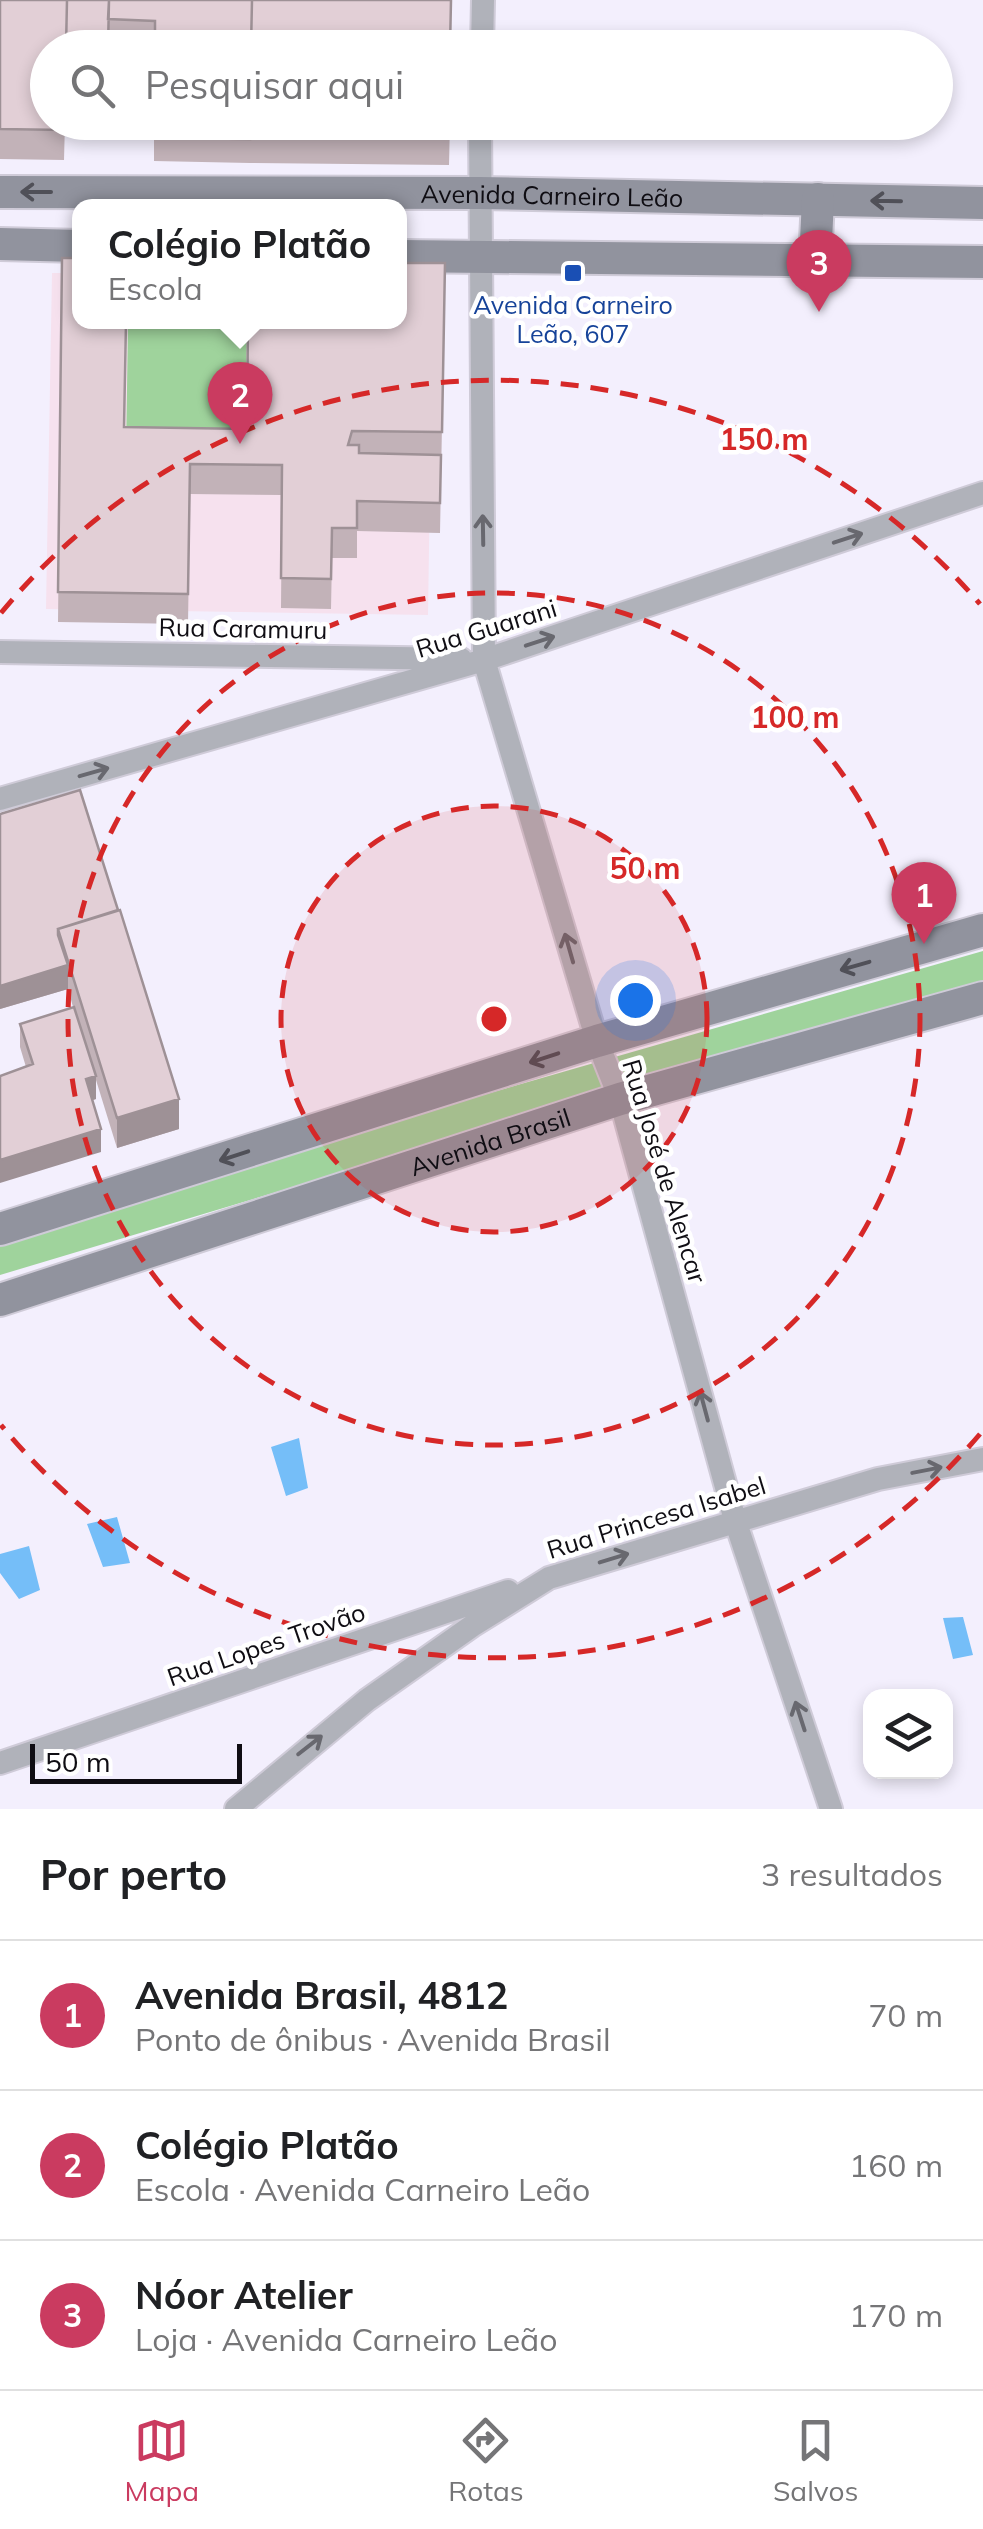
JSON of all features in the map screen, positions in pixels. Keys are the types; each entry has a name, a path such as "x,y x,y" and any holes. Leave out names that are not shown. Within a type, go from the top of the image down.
{"main road":[{"name":"Avenida Carneiro Leão","path":"0,192 478,193 983,203"},
{"path":"815,262 818,199"},
{"path":"0,244 72,246"},
{"path":"407,256 983,262"},
{"path":"0,1229 596,1041 983,930"},
{"name":"Avenida Brasil","path":"0,1300 620,1099 983,998"}],"street":[{"path":"482,30 483,0"},
{"name":"Rua José de Alencar","path":"479,140 484,660 596,1041 620,1099 735,1520 831,1809"},
{"name":"Rua Guarani","path":"0,799 484,660 983,493"},
{"name":"Rua Caramuru","path":"0,652 484,660"},
{"name":"Rua Princesa Isabel","path":"236,1809 367,1700 549,1578 878,1479 983,1459"},
{"name":"Rua Lopes Trovão","path":"0,1763 549,1578"}],"shaded area":[{"path":"52,273 72,273 72,329 407,329 407,313 433,279 428,615 46,609"}],"green space":[{"path":"128,329 247,329 245,456 126,455"},
{"path":"983,951 983,987 617,1090 0,1275 0,1234"}],"water":[{"path":"299,1438 308,1488 286,1496 271,1447"},
{"path":"117,1517 130,1563 103,1567 87,1524"},
{"path":"29,1546 40,1590 19,1599 0,1573 0,1554"},
{"path":"963,1617 973,1655 953,1659 943,1618"}],"building":[{"path":"0,0 67,0 66,30 30,30 30,129 0,129"},
{"path":"67,0 109,0 108,30 66,30"},
{"path":"109,0 252,0 251,30 155,30 155,21 108,19"},
{"path":"252,0 451,0 450,30 251,30"},
{"path":"62,258 72,258 72,329 126,329 124,427 247,429 248,329 407,329 407,263 445,263 442,432 352,431 348,445 359,445 359,453 441,455 440,503 357,501 357,528 332,528 331,579 281,578 282,465 190,464 188,594 58,592"},
{"path":"80,790 118,910 58,929 68,965 0,986 0,814"},
{"path":"120,910 179,1099 117,1118 58,929"},
{"path":"74,1007 96,1076 86,1079 101,1129 0,1160 0,1076 33,1064 20,1024"}],"place":[{"name":"Avenida Carneiro Leão, 607","path":"573,273"},
{"name":"Nóor Atelier","path":"819,312"},
{"name":"Colégio Platão","path":"240,444"},
{"name":"Avenida Brasil, 4812","path":"924,944"}]}
